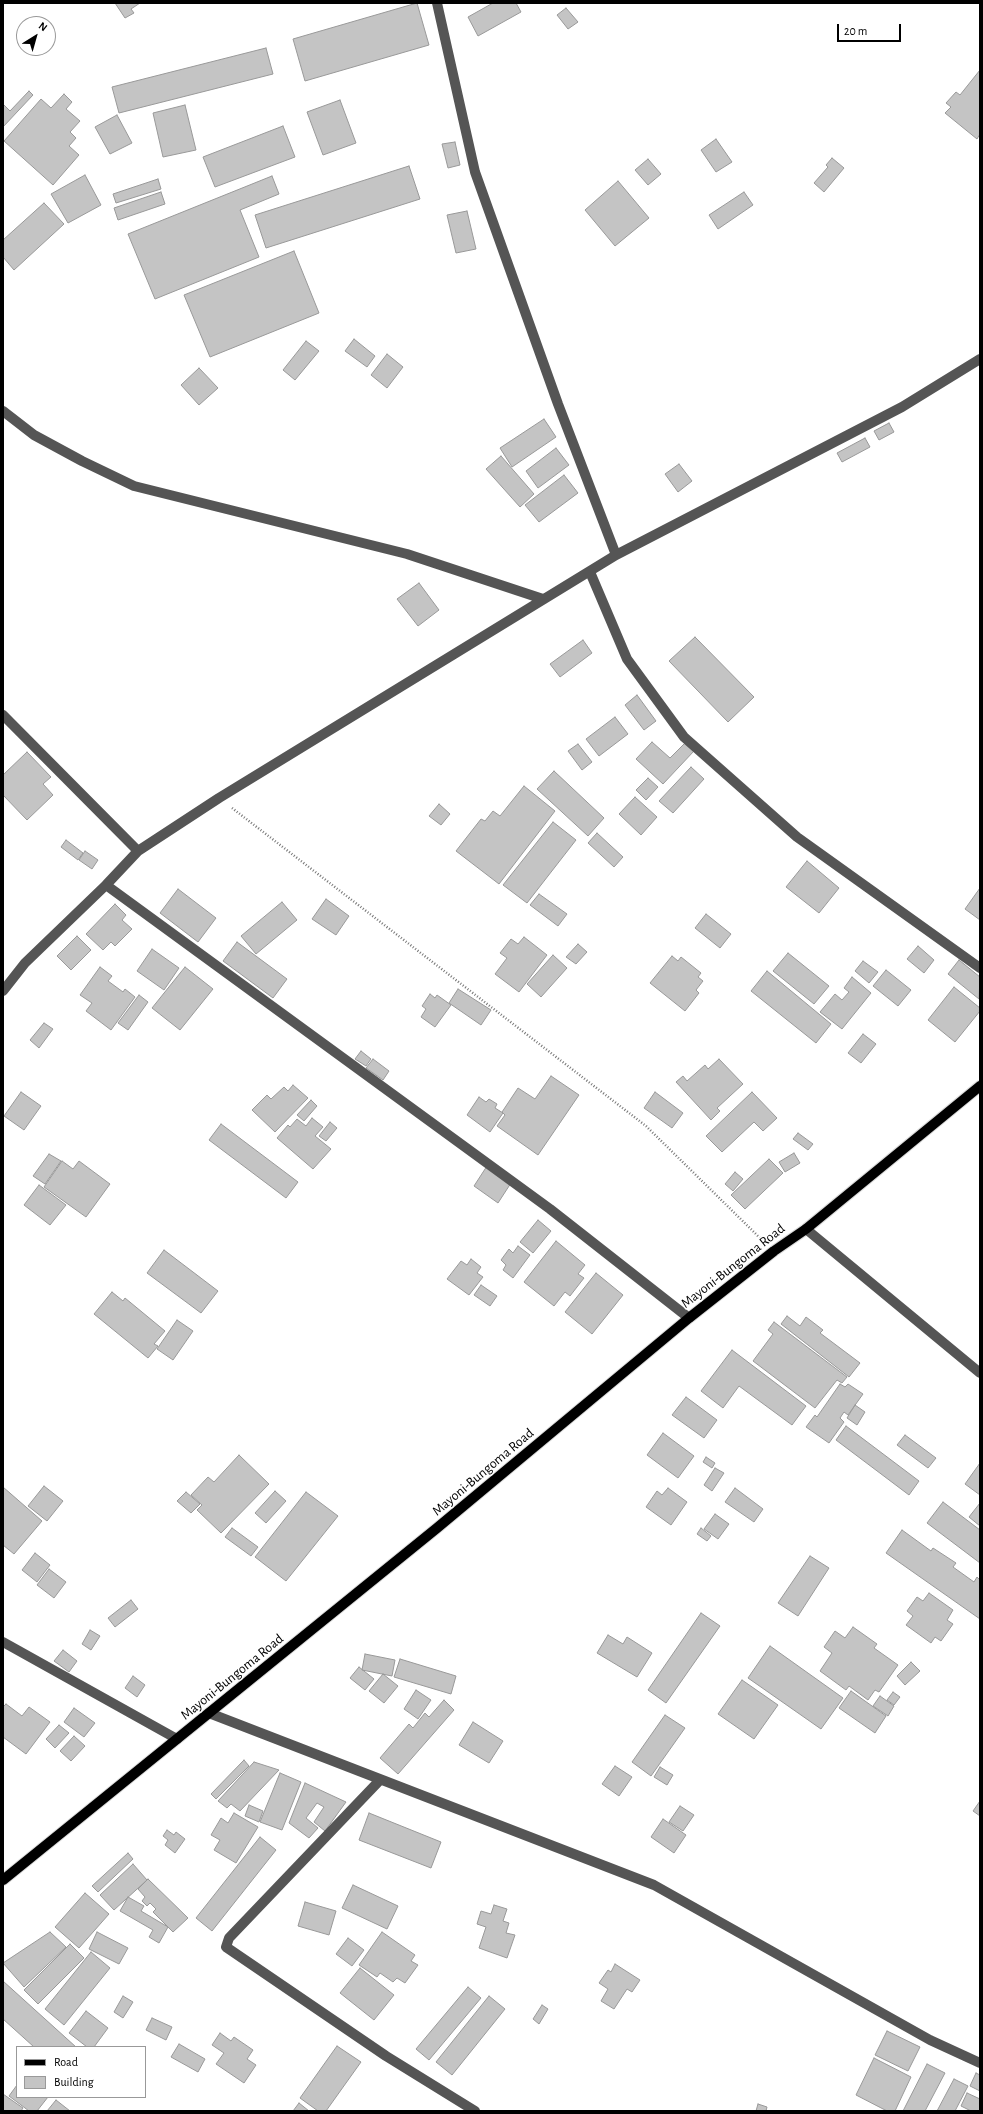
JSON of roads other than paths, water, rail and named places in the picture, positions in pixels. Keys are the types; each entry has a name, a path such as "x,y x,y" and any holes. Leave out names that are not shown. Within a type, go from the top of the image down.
{"main road":[{"name":"Mayoni-Bungoma Road","path":"3,1880 443,1523 689,1318 774,1250 806,1229 980,1086"}],"street":[{"path":"437,3 475,172 558,404 616,555"},
{"path":"3,991 25,963 106,886 138,851 219,798 616,555 902,407 980,359"},
{"path":"3,411 34,435 82,461 134,486 407,554 543,599"},
{"path":"590,572 627,659 684,737 797,837 980,968"},
{"path":"3,715 138,851"},
{"path":"106,886 550,1209 689,1318"},
{"path":"806,1229 980,1373"},
{"path":"3,1642 177,1739"},
{"path":"209,1713 654,1885 930,2040 980,2063"},
{"path":"380,1780 229,1938 226,1947 386,2056 475,2111"}]}
